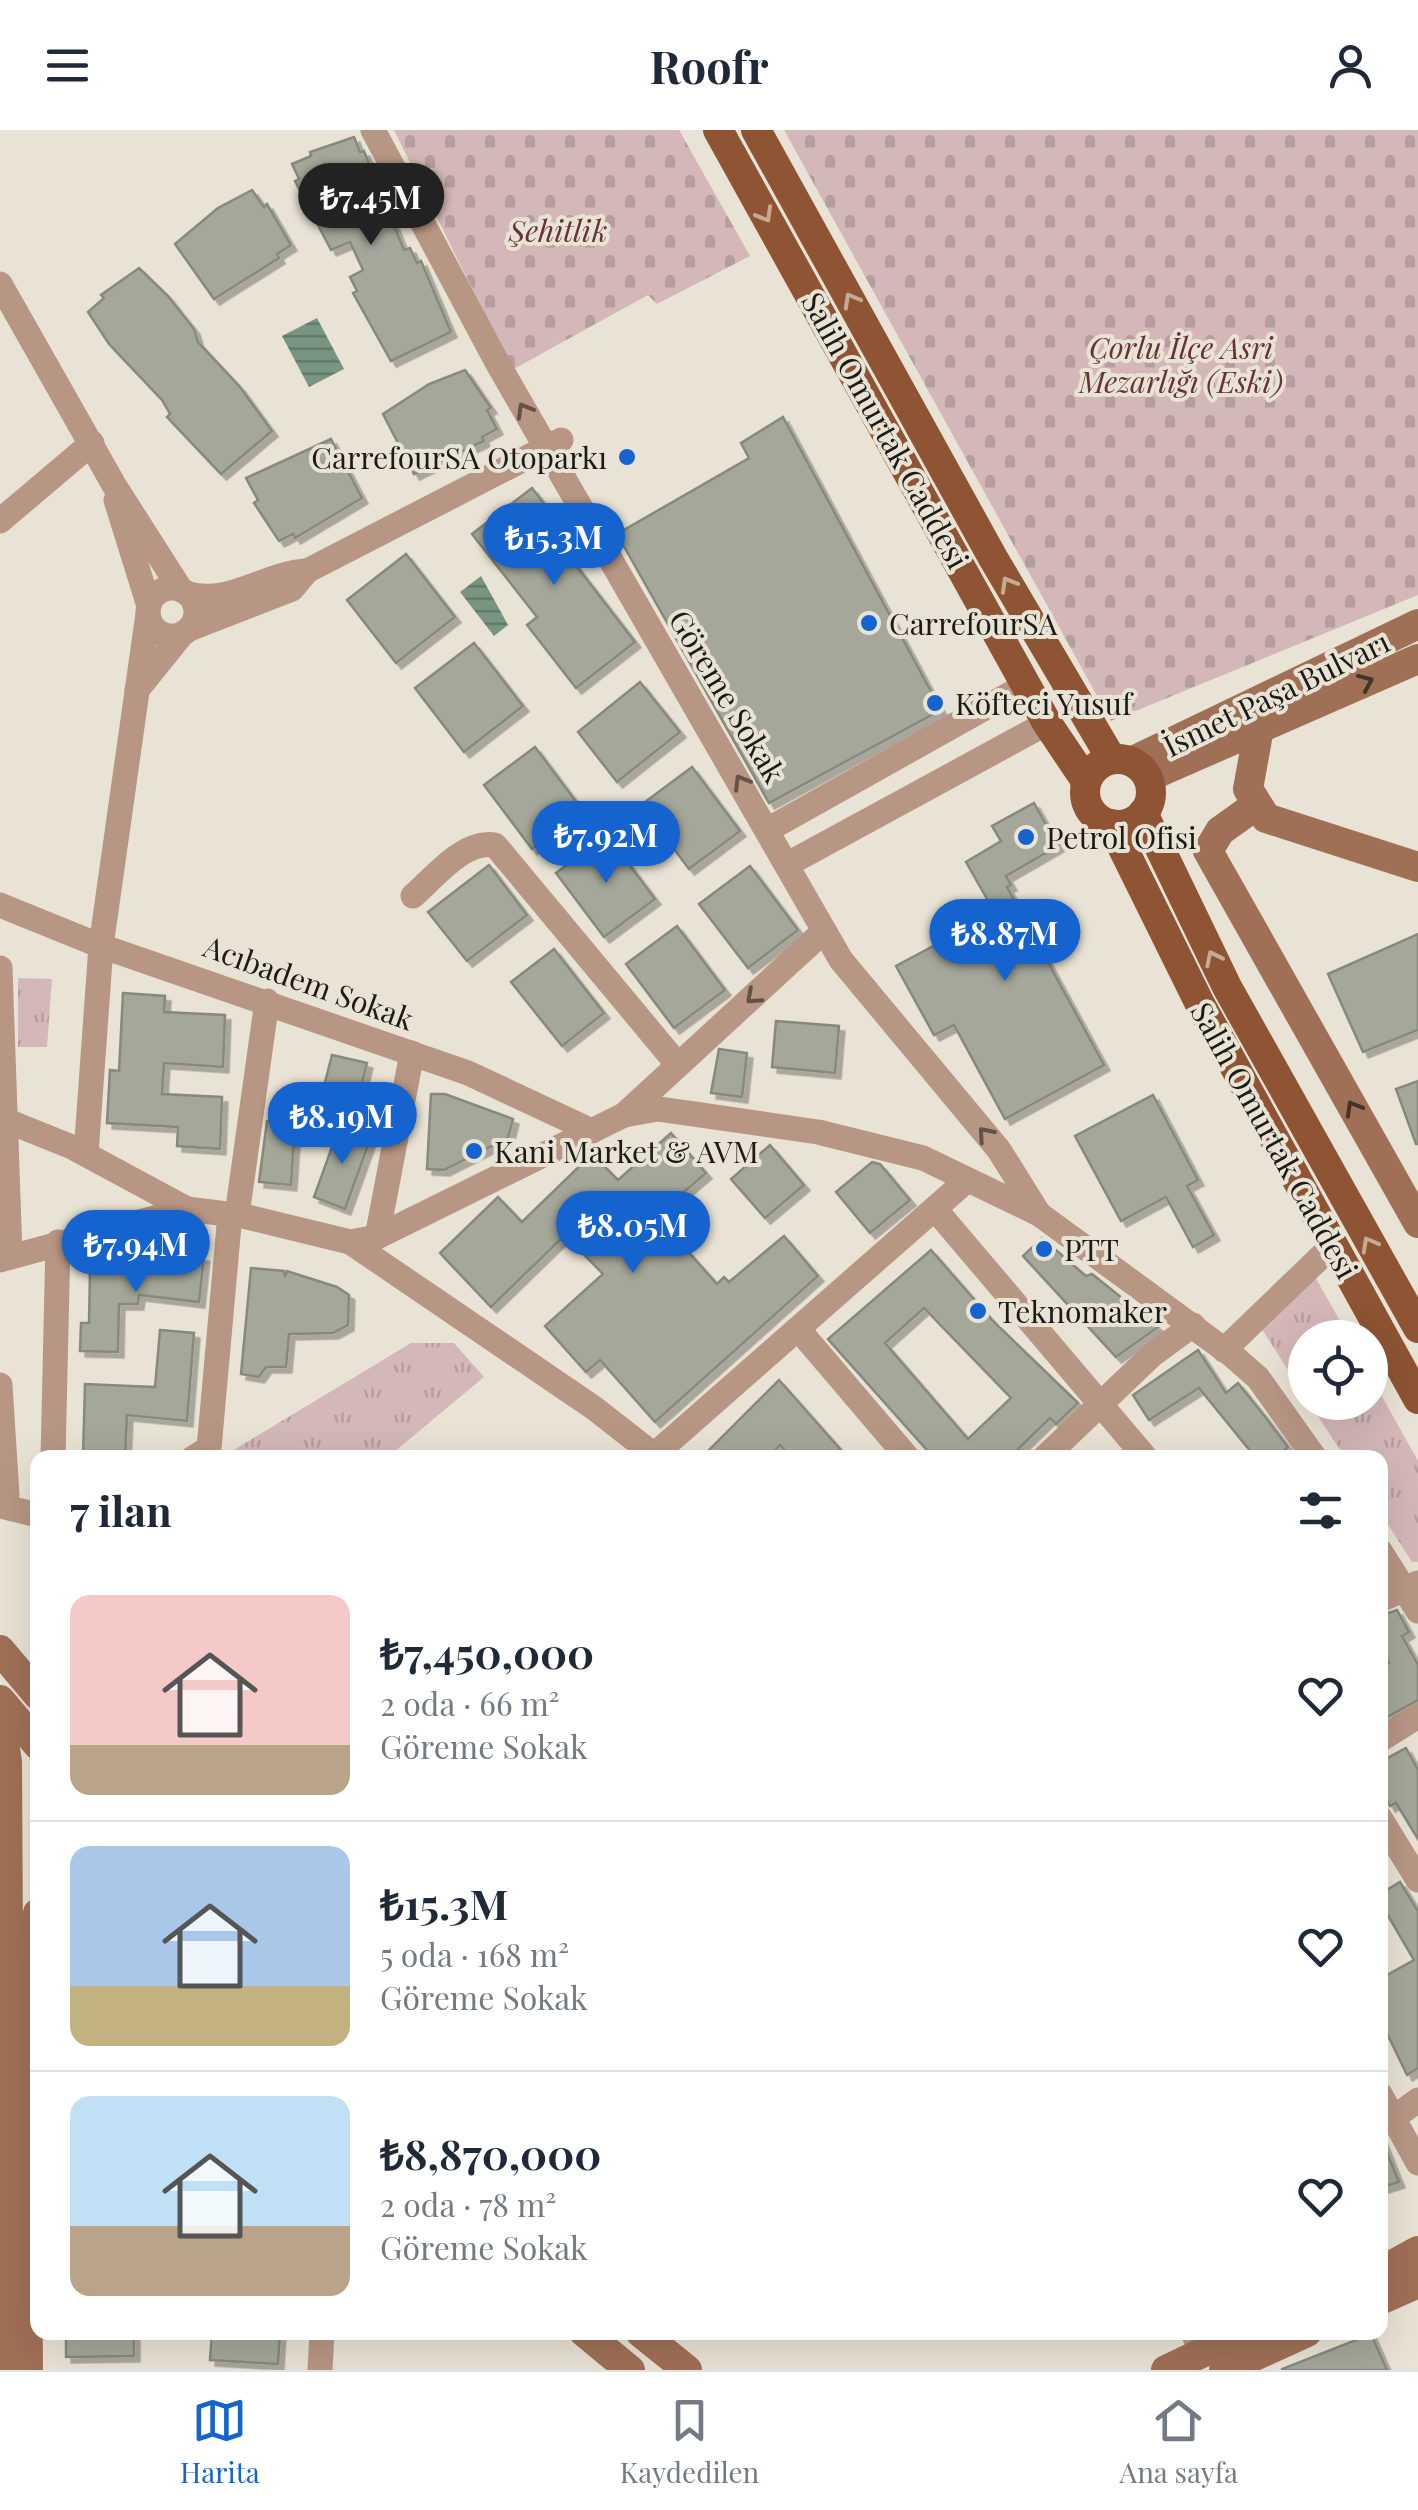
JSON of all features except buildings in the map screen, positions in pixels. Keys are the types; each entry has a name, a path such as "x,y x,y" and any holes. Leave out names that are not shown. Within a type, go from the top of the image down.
{"main road":[{"name":"Salih Omurtak Caddesi","path":"718,130 1047,723 1086,781"},
{"name":"Salih Omurtak Caddesi","path":"756,130 993,558 1131,766"},
{"path":"1131,766 1151,798 1143,814 1132,822 1111,824 1101,820 1087,804 1086,781 1092,771 1131,766"},
{"name":"Salih Omurtak Caddesi","path":"1143,814 1227,987 1418,1328"},
{"name":"Salih Omurtak Caddesi","path":"1111,824 1199,1002 1418,1399"}],"street":[{"name":"Göreme Sokak","path":"372,130 553,444 824,931 874,1006 999,1150 1039,1214"},
{"path":"0,284 114,485 196,608 186,631 134,694"},
{"path":"0,520 92,443"},
{"path":"114,485 148,610 160,633 186,631 292,589 307,571 553,444"},
{"path":"86,1154 101,946 148,610 165,589 220,596 246,590 282,572 307,571"},
{"name":"İsmet Paşa Bulvarı","path":"1131,766 1418,624"},
{"name":"İsmet Paşa Bulvarı","path":"1131,766 1259,728 1418,659"},
{"path":"769,829 1026,685"},
{"path":"788,864 1047,723"},
{"path":"1259,728 1248,789 1255,806 1266,818 1414,873"},
{"path":"1255,806 1220,831 1208,851 1417,1218"},
{"path":"412,896 467,849 482,844 495,846 678,1066"},
{"name":"Acıbadem Sokak","path":"0,904 101,946 468,1073 592,1130"},
{"path":"350,1242 376,1237 624,1114 824,931"},
{"path":"0,968 5,1257 188,1209 233,1214 350,1242 594,1408 648,1450"},
{"path":"205,1450 233,1214 267,1001"},
{"path":"376,1237 412,1054"},
{"path":"624,1114 658,1110 818,1132 922,1158 1039,1214 1193,1325 1258,1378 1305,1450"},
{"path":"3,1119 86,1154 188,1209"},
{"path":"663,1450 966,1181"},
{"path":"935,1209 1140,1450"},
{"path":"53,1450 58,1242"},
{"path":"1224,1350 1333,1244"},
{"path":"1052,1450 1152,1355 1193,1325"},
{"path":"799,1330 901,1450"},
{"path":"0,1385 8,1495 0,1505 30,1513"},
{"path":"1388,1559 1414,1587 1418,1611"},
{"path":"1388,1597 1414,1587"},
{"path":"0,1650 30,1686"},
{"path":"0,1700 30,1736"},
{"path":"0,1716 7,1762 13,1962 0,2370"},
{"path":"1388,1735 1418,1716"},
{"path":"1388,1849 1418,1880"},
{"path":"28,2370 26,2016 13,1962 30,1929"},
{"path":"1388,2107 1418,2100"},
{"path":"1388,2113 1418,2163"},
{"path":"1388,2268 1418,2251"},
{"path":"1388,2296 1418,2282"},
{"path":"320,2370 322,2340"},
{"path":"594,2340 630,2370"},
{"path":"650,2340 686,2370"},
{"path":"1166,2370 1230,2340"},
{"path":"1206,2352 1267,2340"}],"green space":[{"name":"Şehitlik","path":"394,130 679,130 750,256 657,304 648,295 512,370"},
{"name":"Çorlu İlçe Asri Mezarlığı (Eski)","path":"784,130 1418,130 1418,595 1111,721"},
{"path":"18,978 52,979 47,1047 18,1047"},
{"path":"1314,1275 1339,1320 1288,1320 1288,1370 1261,1328"},
{"path":"411,1343 454,1343 484,1377 396,1450 234,1450"},
{"path":"1388,1407 1418,1461 1418,1562 1412,1562 1388,1524 1388,1450 1340,1450 1320,1420 1388,1420"}],"shaded area":[{"path":"317,318 344,369 309,387 282,336"},
{"path":"481,576 508,625 494,636 460,592"}],"place":[{"name":"CarrefourSA Otoparkı","path":"627,457"},
{"name":"CarrefourSA","path":"869,623"},
{"name":"Köfteci Yusuf","path":"935,703"},
{"name":"Petrol Ofisi","path":"1026,837"},
{"name":"Kani Market & AVM","path":"474,1151"},
{"name":"PTT","path":"1044,1249"},
{"name":"Teknomaker","path":"978,1311"}]}
